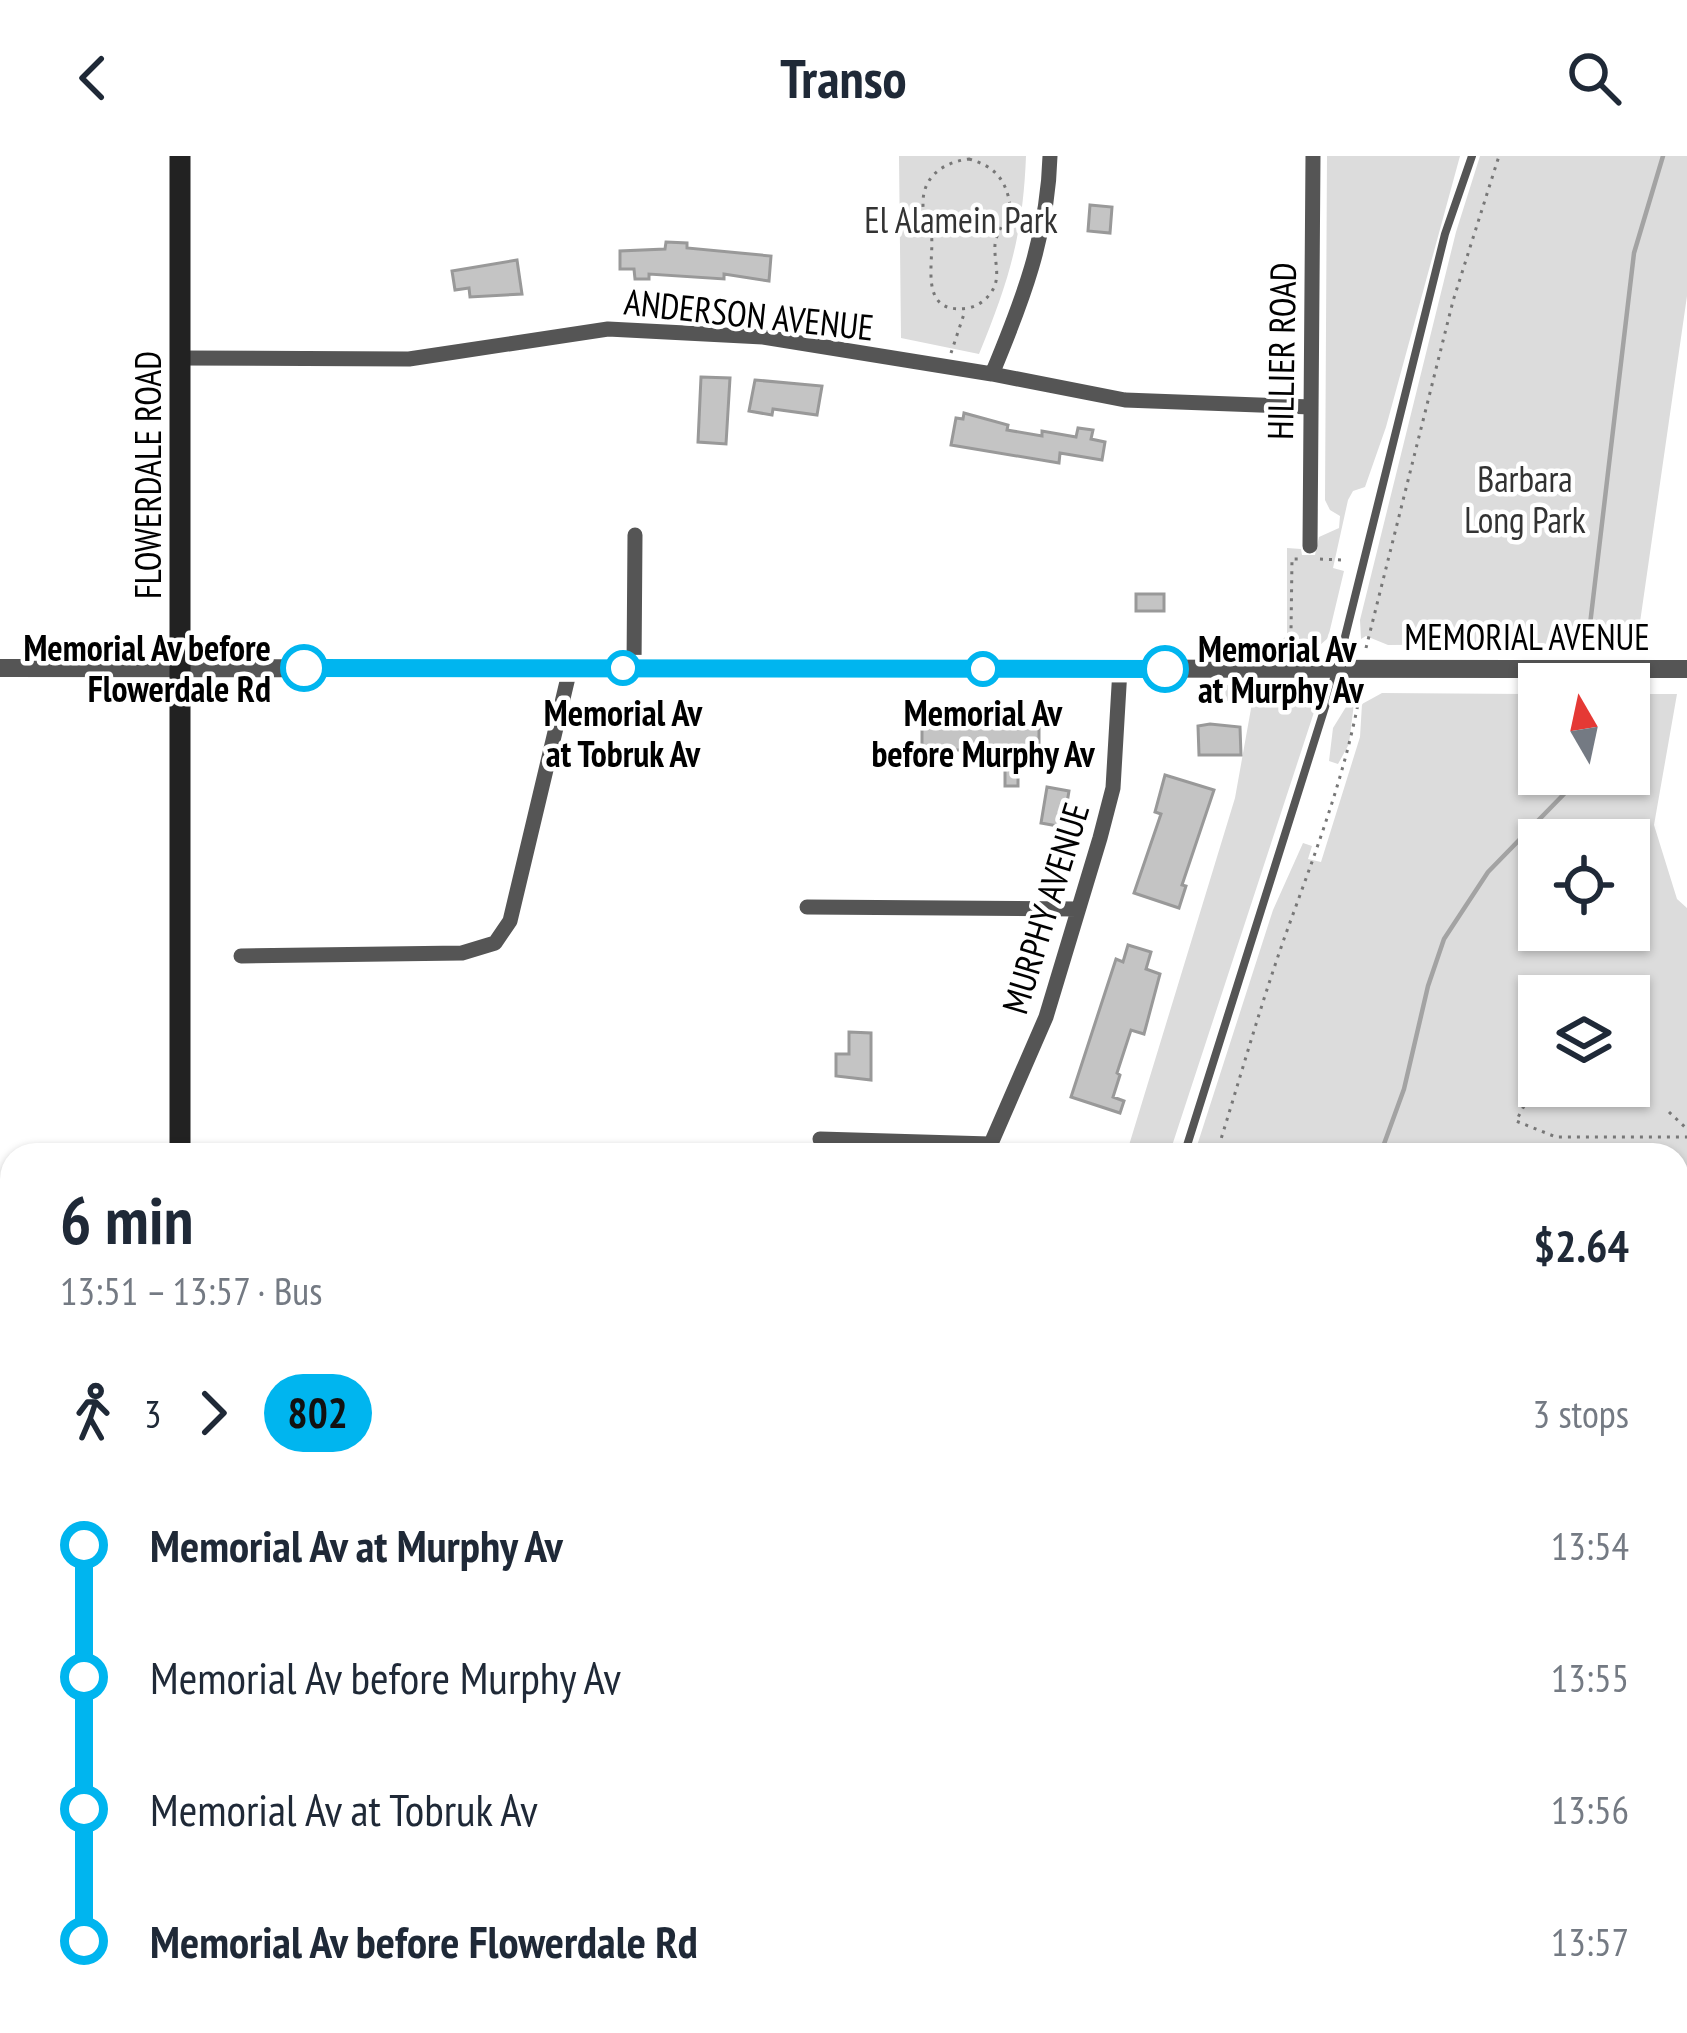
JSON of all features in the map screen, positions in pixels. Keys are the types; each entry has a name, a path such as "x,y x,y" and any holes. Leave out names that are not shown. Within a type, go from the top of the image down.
{"main road":[{"name":"FLOWERDALE ROAD","path":"180,156 180,1143"}],"street":[{"path":"992,374 1036,263 1049,194 1050,156"},
{"name":"HILLIER ROAD","path":"1310,546 1313,156"},
{"name":"ANDERSON AVENUE","path":"180,358 393,360 608,329 763,337 1125,400 1311,407"},
{"path":"634,668 635,536"},
{"name":"MEMORIAL AVENUE","path":"0,668 1687,669"},
{"path":"241,956 463,953 495,943 510,921 570,669"},
{"name":"MURPHY AVENUE","path":"991,1143 1046,1017 1113,788 1120,669"},
{"path":"807,907 1078,910"},
{"path":"820,1138 896,1143"}],"lane":[{"path":"1188,1143 1337,669 1445,234 1472,156"}],"path":[{"path":"1366,649 1454,301 1499,156"},
{"path":"953,159 970,159 994,169 1010,205 995,242 995,284 984,300 966,308 944,303 928,276 932,236 924,193 934,172 953,159"},
{"path":"946,366 966,308"},
{"path":"1288,646 1292,559 1341,560"},
{"path":"1220,1143 1291,919 1321,845 1354,733 1360,691"},
{"path":"1523,1107 1516,1121 1556,1137 1687,1137"},
{"path":"1669,1112 1687,1129"}],"green space":[{"name":"El Alamein Park","path":"899,156 1026,156 1013,257 979,354 901,338"},
{"name":"Barbara Long Park","path":"1327,156 1460,156 1386,427 1365,487 1353,491 1348,500 1333,568 1344,571 1328,638 1311,653 1277,653 1277,645 1287,635 1287,548 1315,555 1319,537 1339,528 1340,516 1325,500"},
{"name":"Barbara Long Park","path":"1480,156 1687,156 1687,296 1637,643 1388,645 1366,636 1361,639 1360,620 1456,232"},
{"path":"1225,685 1301,686 1300,697 1226,701"},
{"path":"1382,693 1518,694 1518,795 1650,795 1650,694 1677,694 1654,825 1677,899 1687,908 1687,1143 1198,1143 1273,910 1303,843 1312,846 1308,859 1321,862 1360,737 1362,704"},
{"path":"1318,700 1173,1143 1130,1143 1235,798 1252,703"},
{"path":"1349,702 1354,703 1349,744 1338,764 1329,761 1333,728"}],"building":[{"path":"1090,205 1112,207 1110,233 1088,231"},
{"path":"666,242 771,256 769,281 724,274 724,279 649,274 649,279 635,279 634,269 620,269 620,251 665,249"},
{"path":"517,260 522,294 470,297 469,288 455,290 452,271"},
{"path":"701,377 730,378 726,444 698,442"},
{"path":"755,380 822,386 817,415 749,411"},
{"path":"964,413 1008,425 1007,430 1042,436 1042,431 1076,437 1078,428 1093,430 1091,439 1105,442 1102,460 1060,453 1059,463 951,445 956,418 963,419"},
{"path":"1136,594 1164,594 1164,611 1136,611"},
{"path":"922,716 936,716 935,721 1039,723 1039,759 1018,760 1018,786 1005,786 1005,756 922,750"},
{"path":"1198,726 1240,727 1241,755 1199,755"},
{"path":"1165,775 1214,790 1182,885 1186,886 1179,908 1134,893 1161,814 1155,812"},
{"path":"1047,787 1069,791 1063,827 1041,823"},
{"path":"1128,945 1151,952 1146,969 1160,974 1144,1034 1131,1030 1117,1073 1113,1097 1124,1101 1120,1113 1071,1097 1116,959 1123,962"},
{"path":"849,1032 871,1033 871,1080 836,1076 836,1054 849,1054"}],"waterway":[{"path":"1587,650 1634,253 1663,156"},
{"path":"1384,1143 1404,1089 1444,939 1488,872 1563,795"}],"bus line":[{"name":"802","path":"304,668 1165,669"}],"place":[{"name":"Memorial Av before Flowerdale Rd","path":"304,668"},
{"name":"Memorial Av at Tobruk Av","path":"623,668"},
{"name":"Memorial Av before Murphy Av","path":"983,669"},
{"name":"Memorial Av at Murphy Av","path":"1165,669"}]}
